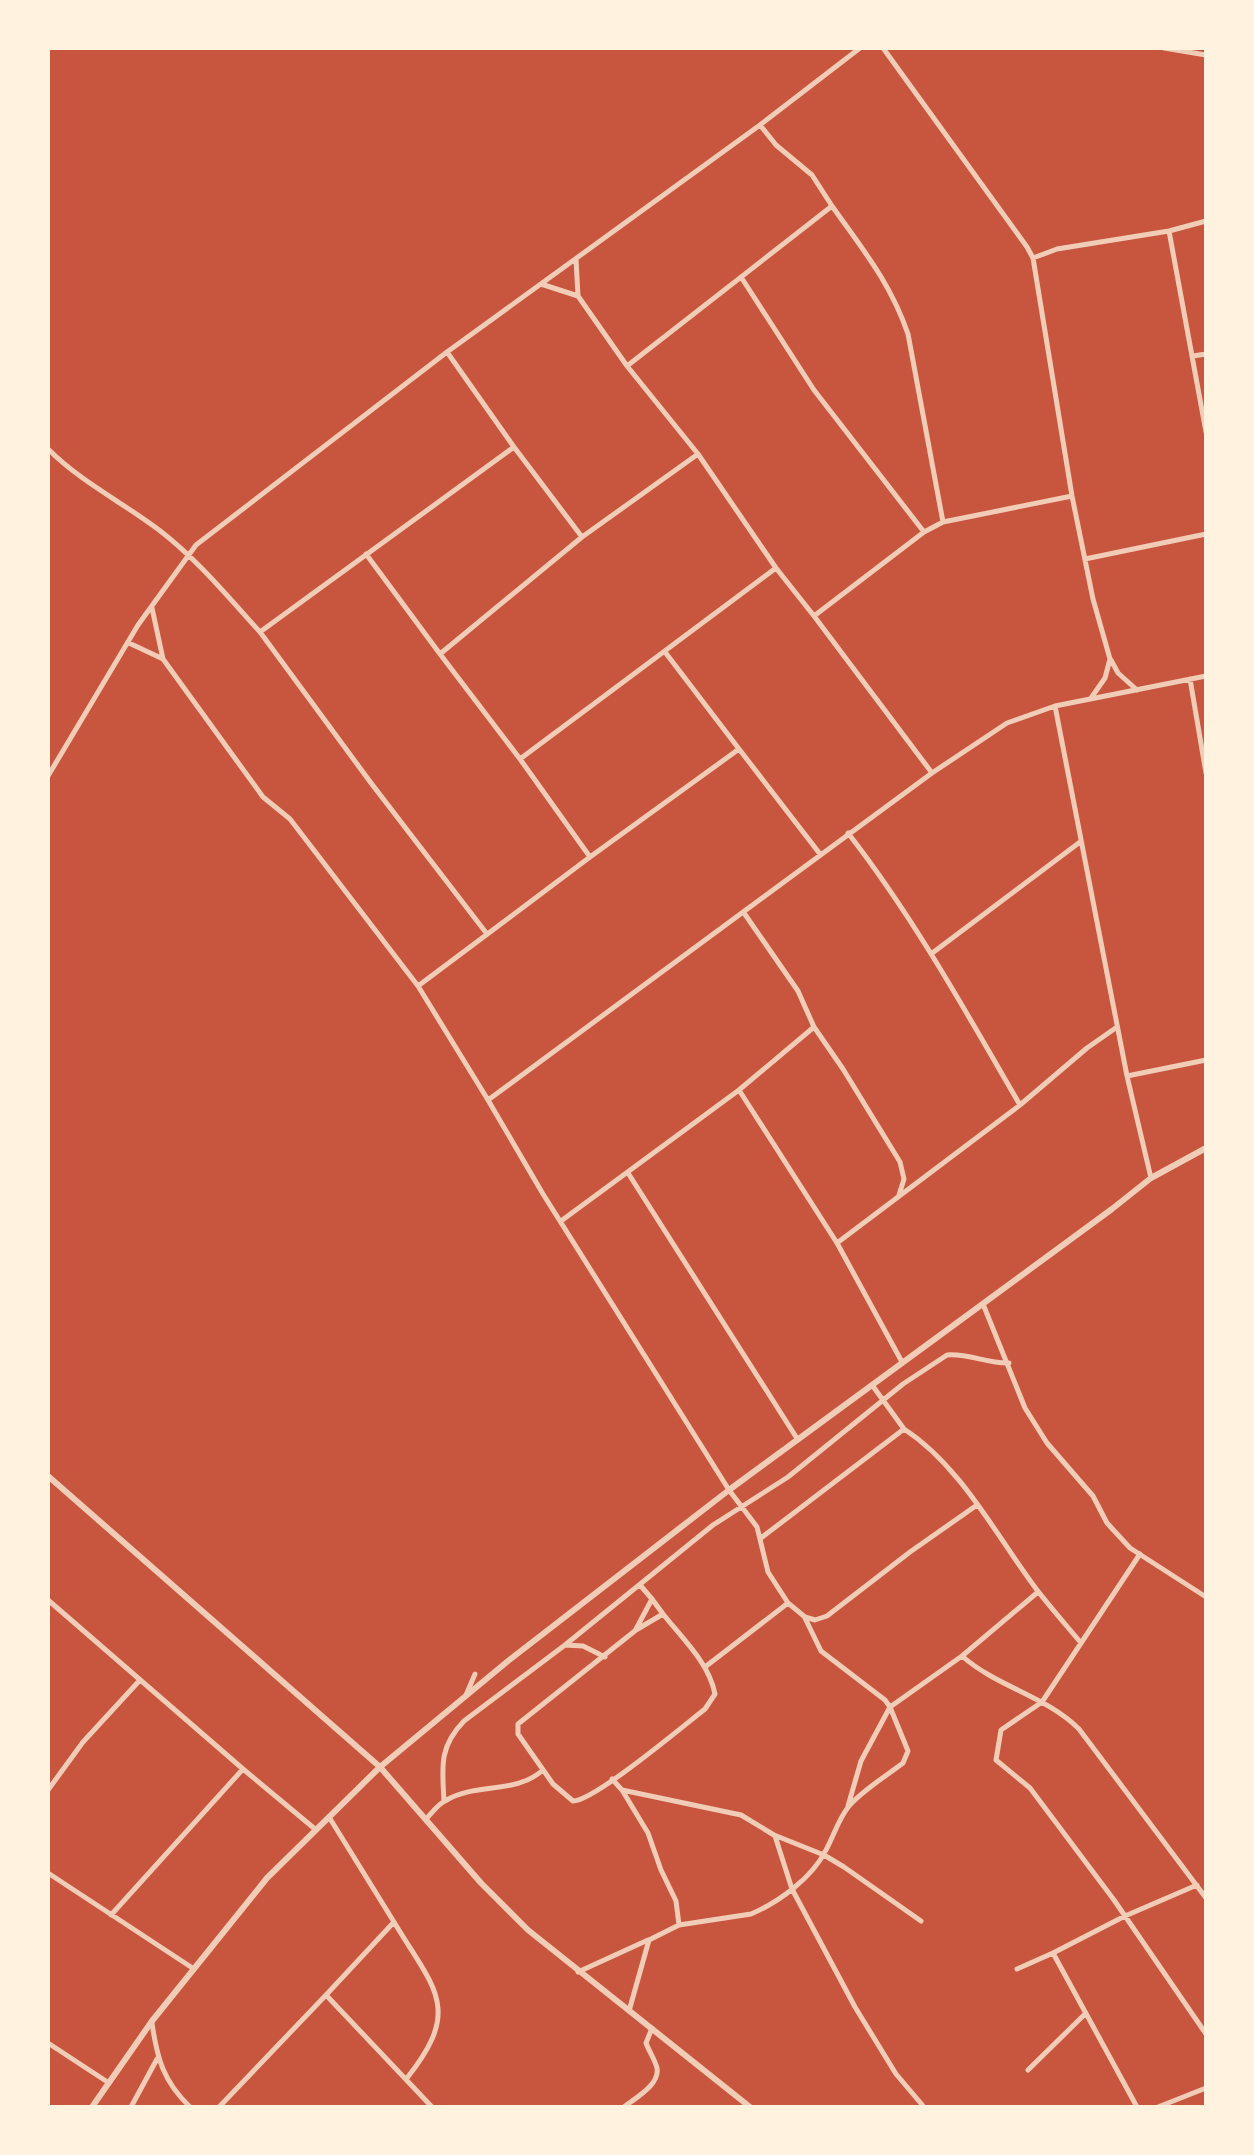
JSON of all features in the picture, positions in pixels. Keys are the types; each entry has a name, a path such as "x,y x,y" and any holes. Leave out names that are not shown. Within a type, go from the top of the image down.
{"street":[{"path":"48,776 152,607 205,538 447,352 760,125 860,48"},
{"path":"883,48 1033,258 1085,559 1110,659 1118,673 1137,690"},
{"path":"1164,48 1206,55"},
{"path":"760,125 776,145 812,175 887,282 898,305 908,334 943,522"},
{"path":"627,366 832,206"},
{"path":"1033,258 1057,249 1169,231 1206,221"},
{"path":"1169,231 1206,432"},
{"path":"576,258 578,296 627,366 698,454 776,568 932,773"},
{"path":"741,277 814,390 924,532"},
{"path":"540,284 578,296"},
{"path":"447,352 582,537"},
{"path":"1193,356 1206,354"},
{"path":"260,632 514,447"},
{"path":"48,449 62,463 189,555 260,632 487,934"},
{"path":"440,654 582,537 698,454"},
{"path":"814,616 924,532 943,522 1072,496"},
{"path":"1085,559 1206,532"},
{"path":"366,554 590,857"},
{"path":"520,759 776,568"},
{"path":"152,607 163,659 263,797 290,819 418,986 729,1490 744,1507 761,1538 768,1572 788,1603 805,1617 815,1620 827,1616 977,1505"},
{"path":"129,643 163,659"},
{"path":"665,652 820,854"},
{"path":"1091,698 1105,678 1110,659"},
{"path":"488,1100 848,833 1007,723 1055,706 1206,676"},
{"path":"1190,679 1206,773"},
{"path":"1055,706 1117,1027 1151,1178"},
{"path":"418,986 739,749"},
{"path":"848,833 931,954 1020,1105"},
{"path":"931,954 1080,842"},
{"path":"744,913 798,991 814,1027 900,1162 904,1179 899,1195"},
{"path":"561,1221 739,1090 814,1027"},
{"path":"837,1243 1020,1105 1087,1048 1117,1027"},
{"path":"1127,1076 1206,1060"},
{"path":"739,1090 837,1243 902,1362"},
{"path":"92,2107 152,2021 267,1878 380,1767 508,1661 729,1490 1151,1178 1206,1148"},
{"path":"628,1173 798,1440"},
{"path":"983,1304 1025,1408 1047,1443 1093,1496 1112,1530 1140,1554 1206,1597"},
{"path":"444,1801 442,1774 449,1736 713,1525 788,1477 903,1384 947,1355 1009,1363"},
{"path":"872,1385 904,1429 917,1437 977,1505 1038,1592 1081,1643"},
{"path":"761,1538 904,1429"},
{"path":"48,1476 380,1767 506,1910 578,1972 750,2107"},
{"path":"1140,1554 1042,1702 1001,1730 996,1760 1030,1788 1125,1916 1206,2034"},
{"path":"640,1585 652,1599 705,1667 715,1694 705,1709 587,1798 573,1801 553,1784 518,1734 518,1724 636,1630 663,1614"},
{"path":"578,1972 679,1925 751,1914 792,1889 824,1855 848,1807 861,1761 890,1707 962,1656 1038,1592"},
{"path":"636,1630 652,1599"},
{"path":"48,1600 315,1829"},
{"path":"705,1667 788,1603"},
{"path":"805,1617 821,1651 885,1700 908,1751 903,1763 848,1807"},
{"path":"565,1645 583,1646 605,1657"},
{"path":"962,1656 992,1678 1065,1715 1079,1729 1206,1898"},
{"path":"464,1698 475,1674"},
{"path":"48,1790 83,1742 140,1680"},
{"path":"111,1915 243,1769"},
{"path":"426,1819 444,1801 465,1794 524,1784 543,1770"},
{"path":"612,1779 648,1833 676,1901 679,1925"},
{"path":"622,1790 741,1815 774,1835 824,1855 921,1921"},
{"path":"328,1816 432,1985 439,2013 438,2029 428,2052 407,2078"},
{"path":"774,1835 792,1889 855,2007 896,2074 924,2107"},
{"path":"48,1873 195,1969"},
{"path":"1017,1969 1197,1885"},
{"path":"219,2107 394,1922"},
{"path":"629,2011 649,1940"},
{"path":"1053,1953 1137,2107"},
{"path":"326,1995 432,2107"},
{"path":"1028,2070 1085,2014"},
{"path":"152,2021 157,2059 177,2093 190,2107"},
{"path":"624,2107 652,2085 656,2075 657,2067 646,2043 652,2028"},
{"path":"48,2043 109,2083"},
{"path":"131,2107 157,2059"},
{"path":"1158,2107 1206,2088"}]}
